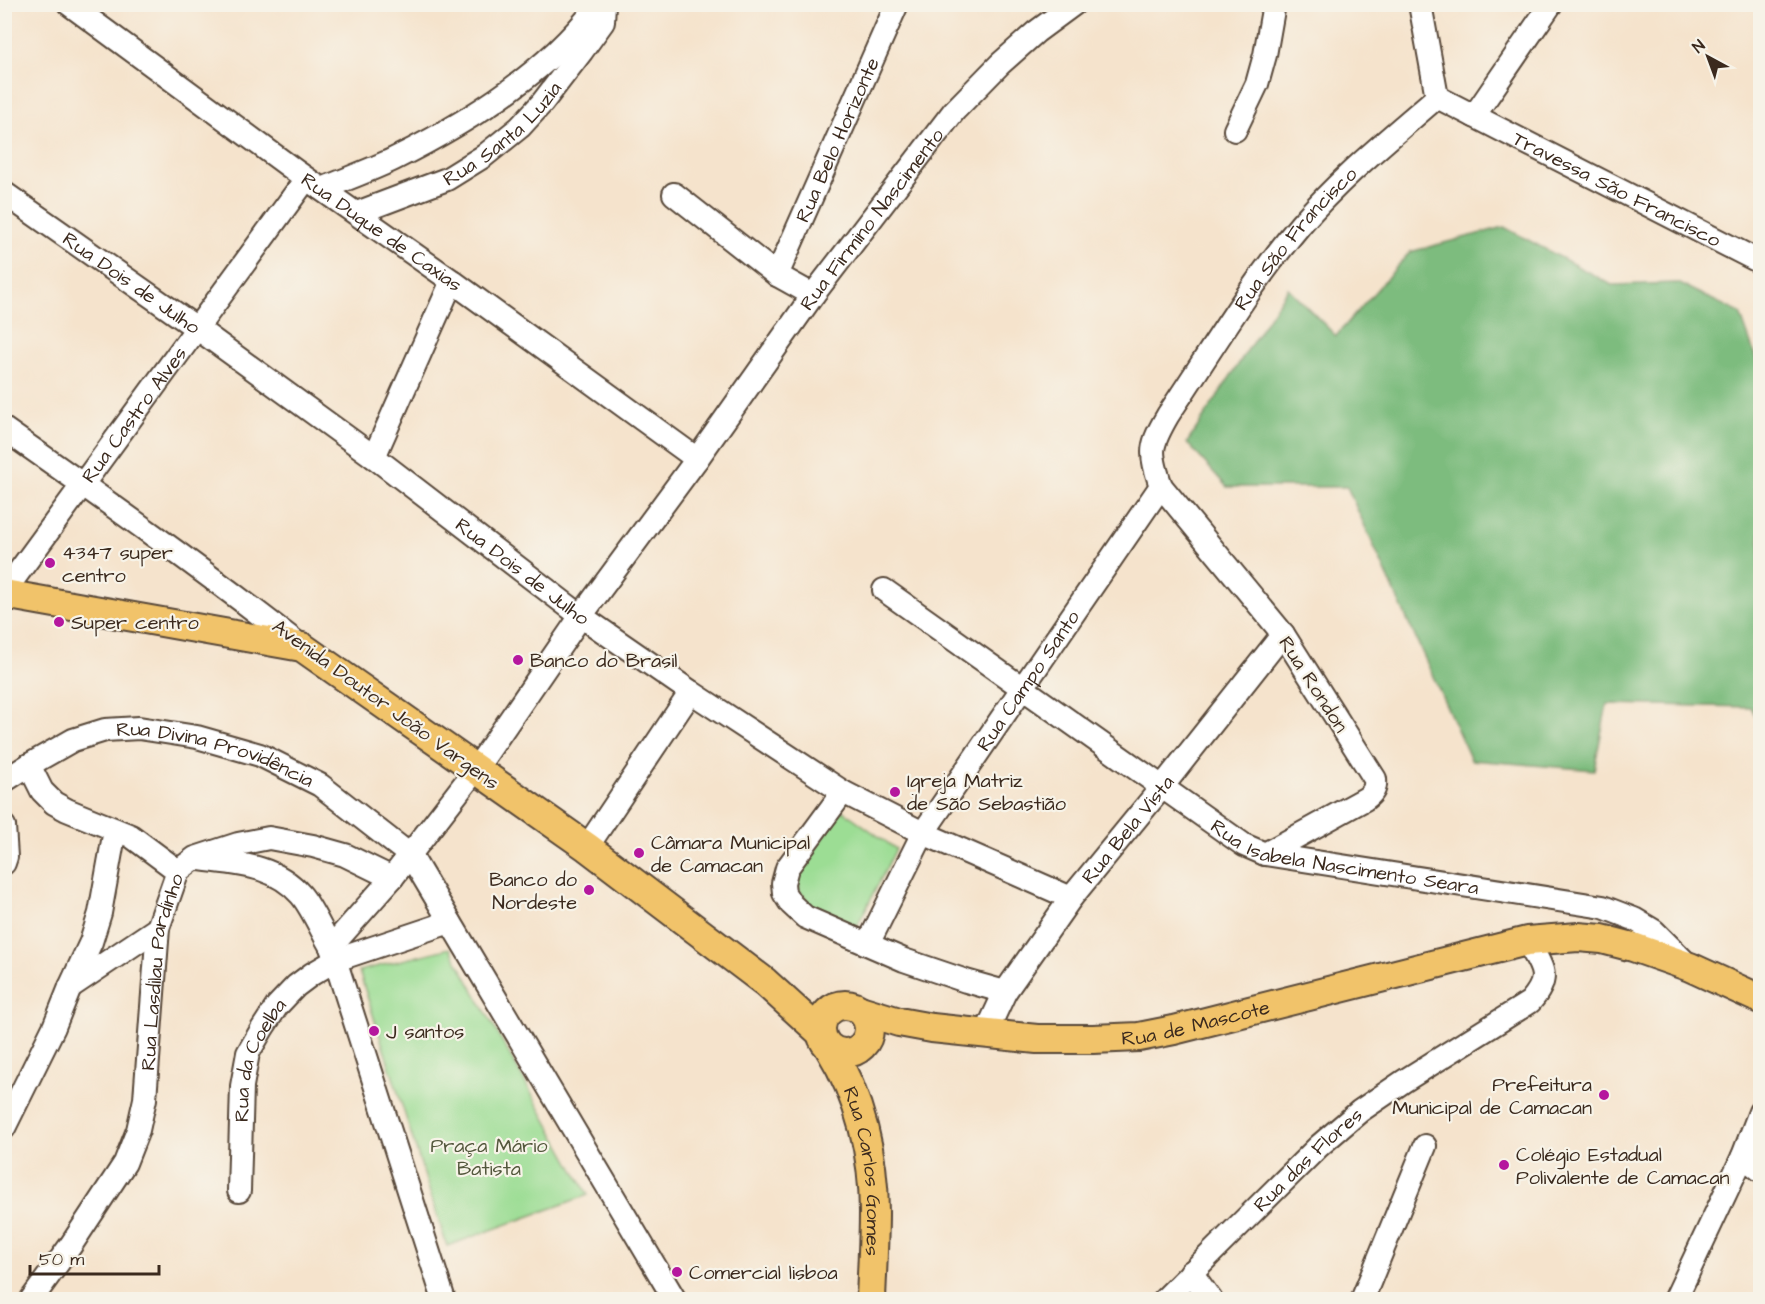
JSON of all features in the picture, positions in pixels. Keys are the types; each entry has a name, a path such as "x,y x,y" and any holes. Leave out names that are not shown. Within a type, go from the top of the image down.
{"main road":[{"path":"4,593 302,647"},
{"name":"Avenida Doutor João Vargens","path":"302,647 587,847 765,982 826,1041"},
{"name":"Rua de Mascote","path":"851,1008 899,1022 932,1028 1037,1039 1139,1037 1527,941 1578,937 1602,939 1633,947 1690,967 1761,999"},
{"name":"Avenida Doutor João Vargens","path":"765,982 851,1008"},
{"path":"833,1008 851,1008 867,1017 870,1026 869,1036 858,1051 849,1054 839,1053 826,1041 822,1023 833,1008"},
{"name":"Rua Carlos Gomes","path":"826,1041 843,1069 855,1099 872,1172 874,1210 871,1299"}],"street":[{"name":"Rua Santa Luzia","path":"314,184 392,160 481,111 518,84 578,31 598,4"},
{"name":"Rua Santa Luzia","path":"357,213 447,179 484,156 520,127 542,103 603,22 604,4"},
{"name":"Rua Belo Horizonte","path":"777,275 897,4"},
{"name":"Rua Firmino Nascimento","path":"411,856 476,769 581,616 697,459 813,295 954,111 1000,64 1036,32 1074,4"},
{"path":"1235,130 1257,84 1274,4"},
{"path":"1420,4 1437,97"},
{"path":"1474,116 1551,4"},
{"name":"Rua Duque de Caxias","path":"80,7 314,184 697,459"},
{"name":"Travessa São Francisco","path":"1437,97 1761,262"},
{"name":"Rua São Francisco","path":"1161,486 1152,451 1158,433 1268,265 1301,224 1343,180 1437,97"},
{"name":"Rua Castro Alves","path":"4,593 198,329 314,184"},
{"name":"Rua Dois de Julho","path":"4,193 198,329 374,457 581,616 691,692 843,792 923,832 1071,898"},
{"path":"674,194 777,275 813,295"},
{"path":"374,457 452,282"},
{"name":"Avenida Doutor João Vargens","path":"4,429 83,484 302,647"},
{"name":"Rua Rondon","path":"1161,486 1283,634 1375,779 1376,787 1365,799 1265,854"},
{"name":"Rua Campo Santo","path":"868,944 923,832 1161,486"},
{"name":"Rua Isabela Nascimento Seara","path":"884,590 1244,845 1265,854 1603,908 1634,919 1654,931 1690,967"},
{"name":"Rua Bela Vista","path":"986,1033 1005,992 1071,898 1283,634"},
{"path":"587,847 691,692"},
{"name":"Rua Divina Providência","path":"4,781 73,740 105,730 139,729 197,737 260,755 320,785 411,856"},
{"path":"29,765 42,791 67,810 131,836 187,865 248,865 269,871 284,880 302,896 334,954 444,1299"},
{"path":"843,792 788,868 783,883 784,893 791,904 806,917 904,960 1005,992"},
{"path":"4,826 6,857 4,863"},
{"path":"4,1128 92,942 100,913 114,830"},
{"name":"Rua Lasdilau Pardinho","path":"31,1299 71,1245 124,1163 138,1130 145,1099 158,928 187,865 238,844 269,838 345,855 392,878"},
{"path":"334,954 411,856 675,1299"},
{"path":"334,954 450,922"},
{"path":"70,987 158,928"},
{"name":"Rua das Flores","path":"1191,1272 1319,1146 1360,1110 1530,1002 1542,984 1543,971 1527,941"},
{"name":"Rua da Coelba","path":"239,1191 242,1086 248,1053 272,1014 290,993 334,954"},
{"path":"1675,1299 1743,1156 1761,1112"},
{"path":"1362,1299 1425,1146"},
{"path":"1743,1156 1761,1170"},
{"path":"1164,1299 1191,1272 1211,1299"}],"green space":[{"path":"1504,227 1612,285 1678,283 1740,313 1760,370 1760,725 1751,707 1607,704 1594,770 1471,760 1347,487 1227,487 1187,443 1288,288 1336,336 1410,252"},
{"path":"842,810 896,849 855,930 811,906 799,891 798,873"},
{"name":"Praça Mário Batista","path":"450,948 588,1195 447,1246 359,971"}],"place":[{"name":"4347 super centro","path":"50,563"},
{"name":"Super centro","path":"59,622"},
{"name":"Banco do Brasil","path":"518,660"},
{"name":"Igreja Matriz de São Sebastião","path":"895,792"},
{"name":"Câmara Municipal de Camacan","path":"639,853"},
{"name":"Banco do Nordeste","path":"589,890"},
{"name":"J santos","path":"374,1031"},
{"name":"Prefeitura Municipal de Camacan","path":"1604,1095"},
{"name":"Colégio Estadual Polivalente de Camacan","path":"1504,1165"},
{"name":"Comercial lisboa","path":"677,1272"}]}
